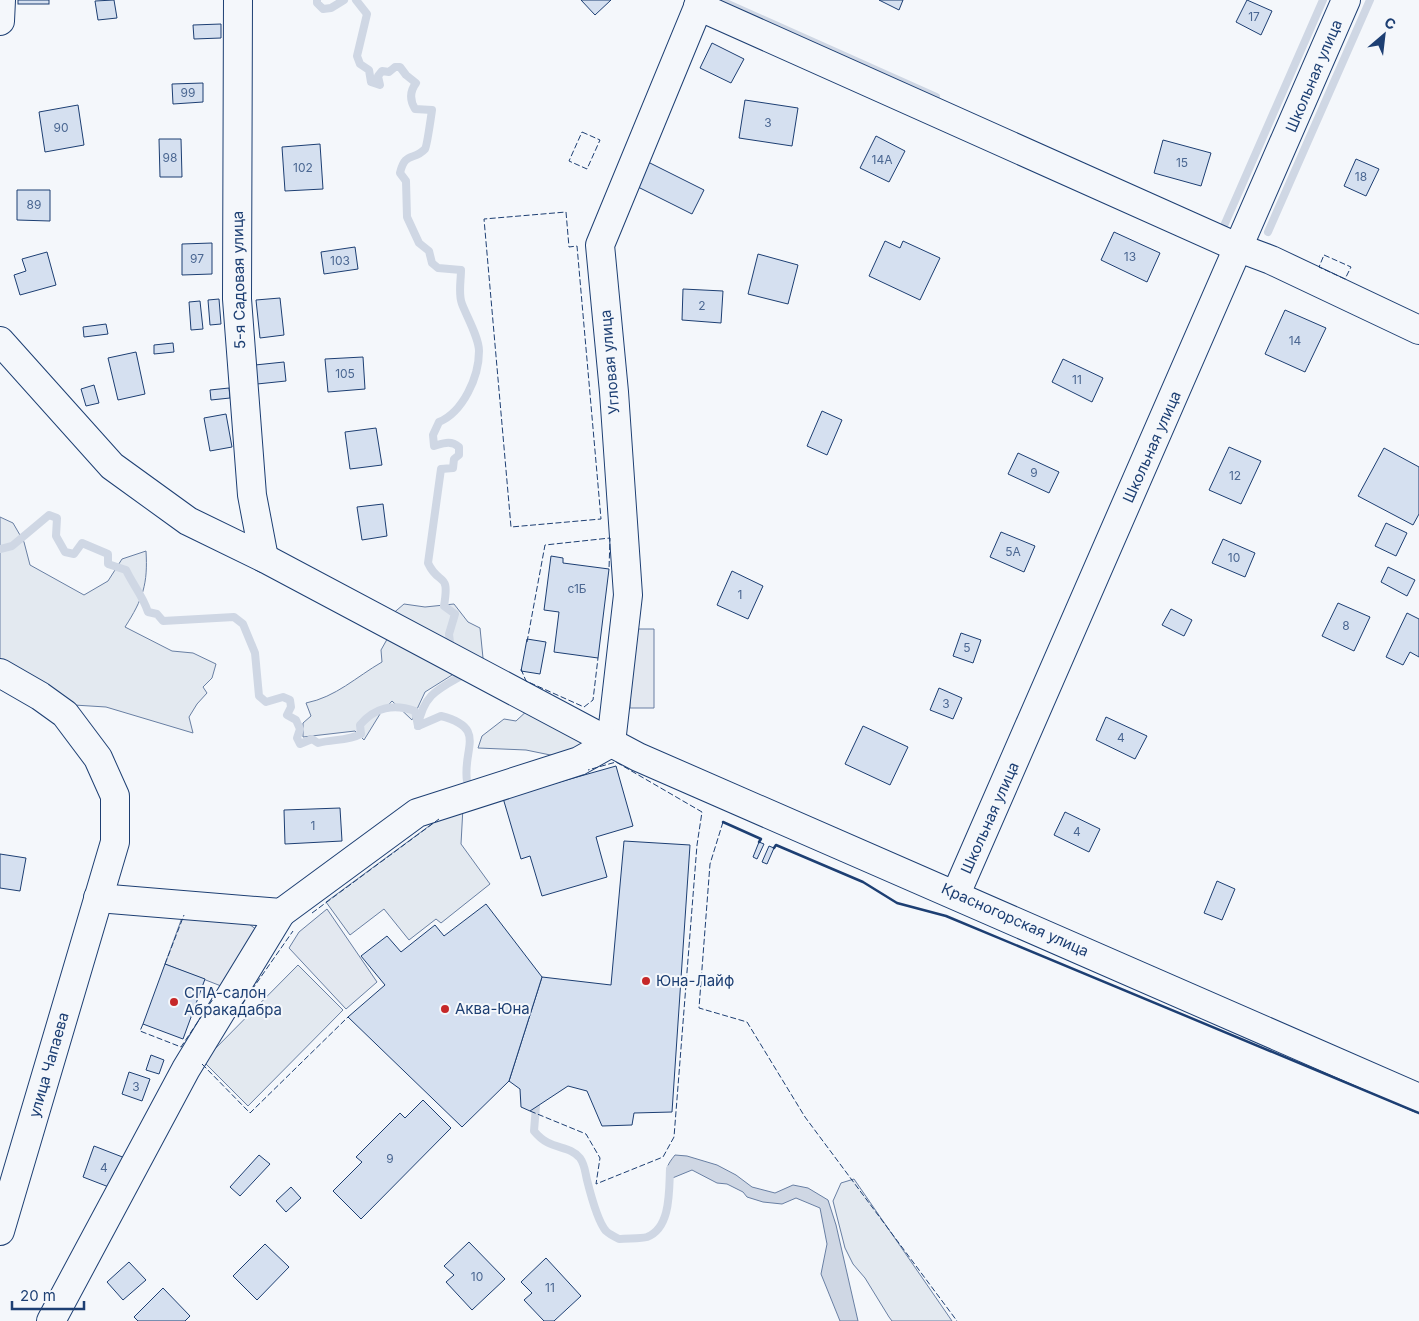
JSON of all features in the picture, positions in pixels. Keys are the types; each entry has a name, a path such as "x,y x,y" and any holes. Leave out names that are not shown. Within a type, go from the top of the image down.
{"street":[{"path":"0,21 1,0"},
{"name":"5-я Садовая улица","path":"238,0 237,299 252,495 264,558"},
{"name":"Школьная улица","path":"956,894 1346,0"},
{"path":"700,3 1239,248 1271,260 1419,330"},
{"name":"Угловая улица","path":"611,742 628,595 614,392 600,245 700,3"},
{"name":"Красногорская улица","path":"0,341 112,466 188,521 264,558 611,742 718,794 956,894 1419,1098"},
{"name":"улица Чапаева","path":"0,673 40,696 65,714 98,758 115,796 115,842 0,1231"},
{"path":"51,1321 186,1070 281,913 417,813 579,761 611,742"},
{"path":"98,898 281,913"}],"shaded area":[{"path":"0,517 13,523 24,542 30,565 84,595 108,581 122,559 146,551 146,573 143,591 125,627 172,651 193,653 216,664 212,678 203,687 207,693 189,717 193,733 106,707 74,705 0,676"},
{"path":"404,604 425,607 454,604 468,622 480,628 484,668 390,616"},
{"path":"631,629 654,629 654,708 630,708"},
{"path":"390,634 460,670 425,692 412,720 392,701 380,714 364,740 355,731 303,737 303,723 311,716 306,703 327,696 382,662 381,650"},
{"path":"530,708 596,742 565,758 526,750 478,748 482,736 504,719 516,721"},
{"path":"463,807 461,844 490,884 441,923 436,919 409,940 384,909 350,935 326,902 444,815"},
{"path":"327,909 377,982 346,1009 289,948 299,932"},
{"path":"183,915 241,918 257,930 221,986 165,964"},
{"path":"298,965 343,1010 248,1106 203,1061"},
{"path":"675,1155 687,1156 717,1165 736,1175 752,1187 775,1193 793,1185 808,1188 828,1200 836,1225 858,1321 840,1321 821,1274 827,1244 820,1208 796,1198 782,1204 763,1202 747,1197 743,1192 727,1184 717,1183 692,1170 670,1179 667,1172 668,1167"},
{"path":"854,1179 952,1321 892,1321 889,1317 865,1278 853,1264 845,1248 833,1201 841,1183"}],"building":[{"path":"18,0 49,0 49,4 18,4"},
{"path":"114,0 117,18 98,20 95,1"},
{"path":"581,0 611,0 595,15"},
{"path":"879,0 903,0 899,10"},
{"path":"1247,0 1272,11 1261,35 1236,22"},
{"path":"221,24 221,38 194,39 193,25"},
{"path":"712,43 744,59 731,83 700,68"},
{"path":"203,83 203,102 173,104 172,84"},
{"path":"745,100 798,108 792,146 739,138"},
{"path":"78,105 84,145 45,152 39,112"},
{"path":"876,136 905,151 889,182 860,168"},
{"path":"159,139 181,139 182,177 160,177"},
{"path":"1163,140 1211,153 1201,186 1154,173"},
{"path":"320,144 323,189 285,191 282,147"},
{"path":"1356,159 1379,169 1366,196 1344,186"},
{"path":"646,161 704,190 692,214 634,185"},
{"path":"17,190 50,190 50,221 17,220"},
{"path":"1114,232 1160,253 1147,282 1101,260"},
{"path":"885,241 900,248 903,241 940,258 920,300 869,276"},
{"path":"212,243 212,274 182,275 182,244"},
{"path":"355,247 358,269 324,274 321,252"},
{"path":"47,252 56,285 20,295 14,275 26,271 22,259"},
{"path":"758,254 798,265 788,304 748,294"},
{"path":"683,289 723,291 721,323 682,320"},
{"path":"280,298 284,335 260,338 256,300"},
{"path":"219,299 221,324 210,325 208,300"},
{"path":"200,301 203,329 191,330 189,302"},
{"path":"1285,310 1326,328 1305,372 1265,354"},
{"path":"106,324 108,334 84,337 83,327"},
{"path":"173,343 174,352 154,354 154,345"},
{"path":"136,352 145,394 118,400 108,358"},
{"path":"363,357 365,389 328,392 325,359"},
{"path":"1063,359 1103,378 1092,402 1052,382"},
{"path":"284,362 286,381 257,384 255,365"},
{"path":"94,385 99,403 86,406 81,389"},
{"path":"229,388 230,398 211,400 210,390"},
{"path":"822,411 842,420 827,455 807,446"},
{"path":"226,414 232,447 210,451 204,418"},
{"path":"376,428 382,465 350,469 345,432"},
{"path":"1229,447 1261,461 1241,504 1209,490"},
{"path":"1384,448 1419,467 1419,514 1413,525 1358,496"},
{"path":"1018,453 1059,472 1049,493 1008,474"},
{"path":"383,504 387,536 362,540 357,507"},
{"path":"1386,523 1407,533 1396,556 1375,546"},
{"path":"1001,532 1035,546 1024,572 990,557"},
{"path":"1223,539 1255,553 1245,577 1212,563"},
{"path":"551,556 563,558 563,563 609,569 598,658 554,652 559,612 544,610"},
{"path":"1388,567 1415,580 1407,596 1381,582"},
{"path":"732,571 763,586 748,619 717,605"},
{"path":"1338,603 1370,617 1354,651 1322,636"},
{"path":"1171,609 1192,620 1184,636 1162,625"},
{"path":"1407,613 1419,619 1419,657 1410,652 1403,665 1386,657"},
{"path":"961,633 981,640 973,663 953,656"},
{"path":"527,639 546,642 540,674 521,671"},
{"path":"939,688 962,698 953,719 930,710"},
{"path":"1106,717 1147,736 1135,759 1096,740"},
{"path":"863,726 908,747 890,785 845,764"},
{"path":"616,766 633,826 596,837 607,877 542,896 530,856 521,859 503,798"},
{"path":"340,808 342,841 285,844 284,810"},
{"path":"1065,812 1100,829 1089,852 1054,835"},
{"name":"Юна-Лайф","path":"624,841 690,845 672,1112 634,1113 632,1125 602,1126 587,1091 568,1086 530,1111 521,1107 520,1089 509,1081 542,977 611,985"},
{"path":"759,842 764,844 757,859 753,857"},
{"path":"769,846 774,848 767,864 762,862"},
{"path":"0,854 26,858 20,891 0,888"},
{"path":"1217,881 1235,889 1222,920 1204,913"},
{"name":"Аква-Юна","path":"486,904 542,977 509,1081 462,1127 348,1017 385,985 361,956 387,936 401,952 435,925 444,936"},
{"name":"СПА-салон Абракадабра","path":"165,964 205,979 183,1039 143,1024"},
{"path":"151,1055 164,1060 159,1074 146,1070"},
{"path":"129,1072 150,1079 142,1101 122,1094"},
{"path":"423,1100 451,1128 361,1219 333,1191 362,1162 356,1157 400,1113 405,1118"},
{"path":"94,1146 125,1158 114,1189 83,1177"},
{"path":"259,1155 270,1164 240,1196 230,1187"},
{"path":"291,1187 301,1198 286,1212 276,1201"},
{"path":"469,1242 505,1279 472,1310 446,1282 454,1275 444,1266"},
{"path":"265,1244 289,1267 257,1300 233,1276"},
{"path":"546,1258 581,1296 554,1321 544,1321 524,1300 532,1293 521,1282"},
{"path":"129,1262 146,1280 123,1300 107,1282"},
{"path":"163,1288 190,1316 185,1321 138,1321 134,1317"}],"waterway":[{"path":"317,0 317,3 323,9 331,8 344,0"},
{"path":"356,0 367,14 357,56 360,64 369,70 371,82 380,85 378,76 382,71 389,72 395,67 400,67 416,83 411,95 415,109 432,110 425,149 421,153 407,159 400,173 406,181 407,217 419,243 429,251 432,263 438,268 461,270 461,300 475,334 479,351 476,372 468,392 455,410 439,422 433,435 434,446 450,443 459,447 459,455 454,459 453,468 441,469 428,563 446,587 444,606 455,614 449,634 451,651"},
{"path":"719,0 936,97"},
{"path":"1223,228 1323,0"},
{"path":"1268,232 1370,0"},
{"path":"0,549 12,546 49,515 57,518 56,536 65,552 74,554 82,543 108,554 108,564 126,570 148,612 157,614 163,621 234,617 243,624 255,653 259,696 266,702 283,697 290,700 291,707 287,715 296,720 300,729 297,738 300,744 312,739 318,743 346,739 361,734 360,725 365,719 378,711 392,707 415,711 418,726"},
{"path":"463,675 433,694 420,715 418,726 441,716 455,721 464,727 469,733 470,741 466,770 467,781"},
{"path":"536,1106 534,1131 540,1138 553,1145 570,1150 580,1158 600,1221 606,1231 619,1239 647,1237 661,1226 669,1198 670,1169"}],"fence":[{"path":"582,132 600,140 587,169 569,161 582,132"},
{"path":"566,212 569,247 577,246 601,519 511,527 484,219 566,212"},
{"path":"1324,255 1351,267 1345,279 1319,267 1324,255"},
{"path":"527,642 545,545 610,538 609,569"},
{"path":"521,669 526,681 584,707 593,700 598,658"},
{"path":"530,1111 586,1134 600,1158 596,1184 663,1157 674,1137 697,845 702,812 616,762 588,770"},
{"path":"312,913 439,819"},
{"path":"723,822 710,864 699,1008 747,1022 805,1117 957,1321"},
{"path":"165,964 184,915"},
{"path":"237,1011 293,931"},
{"path":"143,1024 140,1031 181,1047 217,993"},
{"path":"202,1064 250,1113 348,1017"}],"wall":[{"path":"723,822 761,839 759,842"},
{"path":"774,848 776,845 863,882 897,903 946,916 1419,1113"}],"place":[{"name":"Юна-Лайф","path":"646,981"},
{"name":"СПА-салон Абракадабра","path":"174,1002"},
{"name":"Аква-Юна","path":"445,1009"}]}
